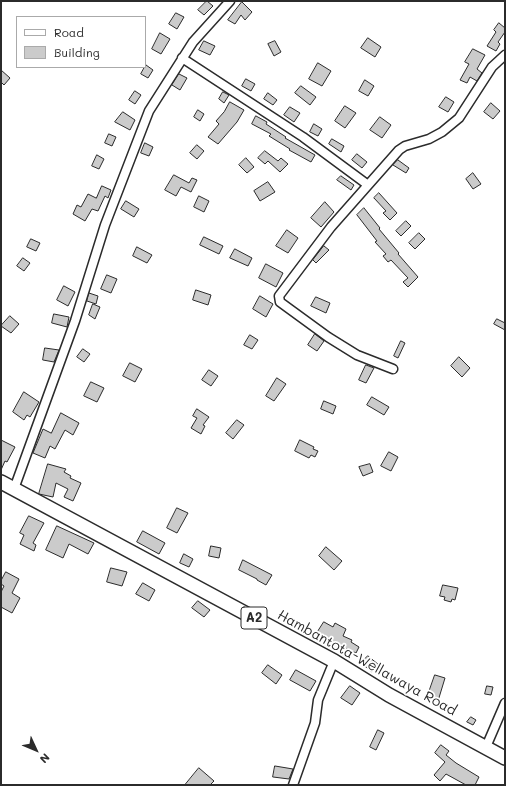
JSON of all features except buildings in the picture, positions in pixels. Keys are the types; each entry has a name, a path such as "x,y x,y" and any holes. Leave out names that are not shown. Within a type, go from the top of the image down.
{"highway":[{"name":"Hambantota-Wellawaya Road","path":"5,485 334,661 389,695 505,758"}],"street":[{"path":"5,485 75,321 105,226 149,111 193,42 230,1"},
{"path":"393,369 357,355 328,337 280,302 279,296 331,227 399,150 405,146 429,139 442,132 459,118 492,67 505,55"},
{"path":"182,58 303,137 368,185"},
{"path":"293,785 315,723 318,700 334,661"},
{"path":"486,747 505,703"}]}
